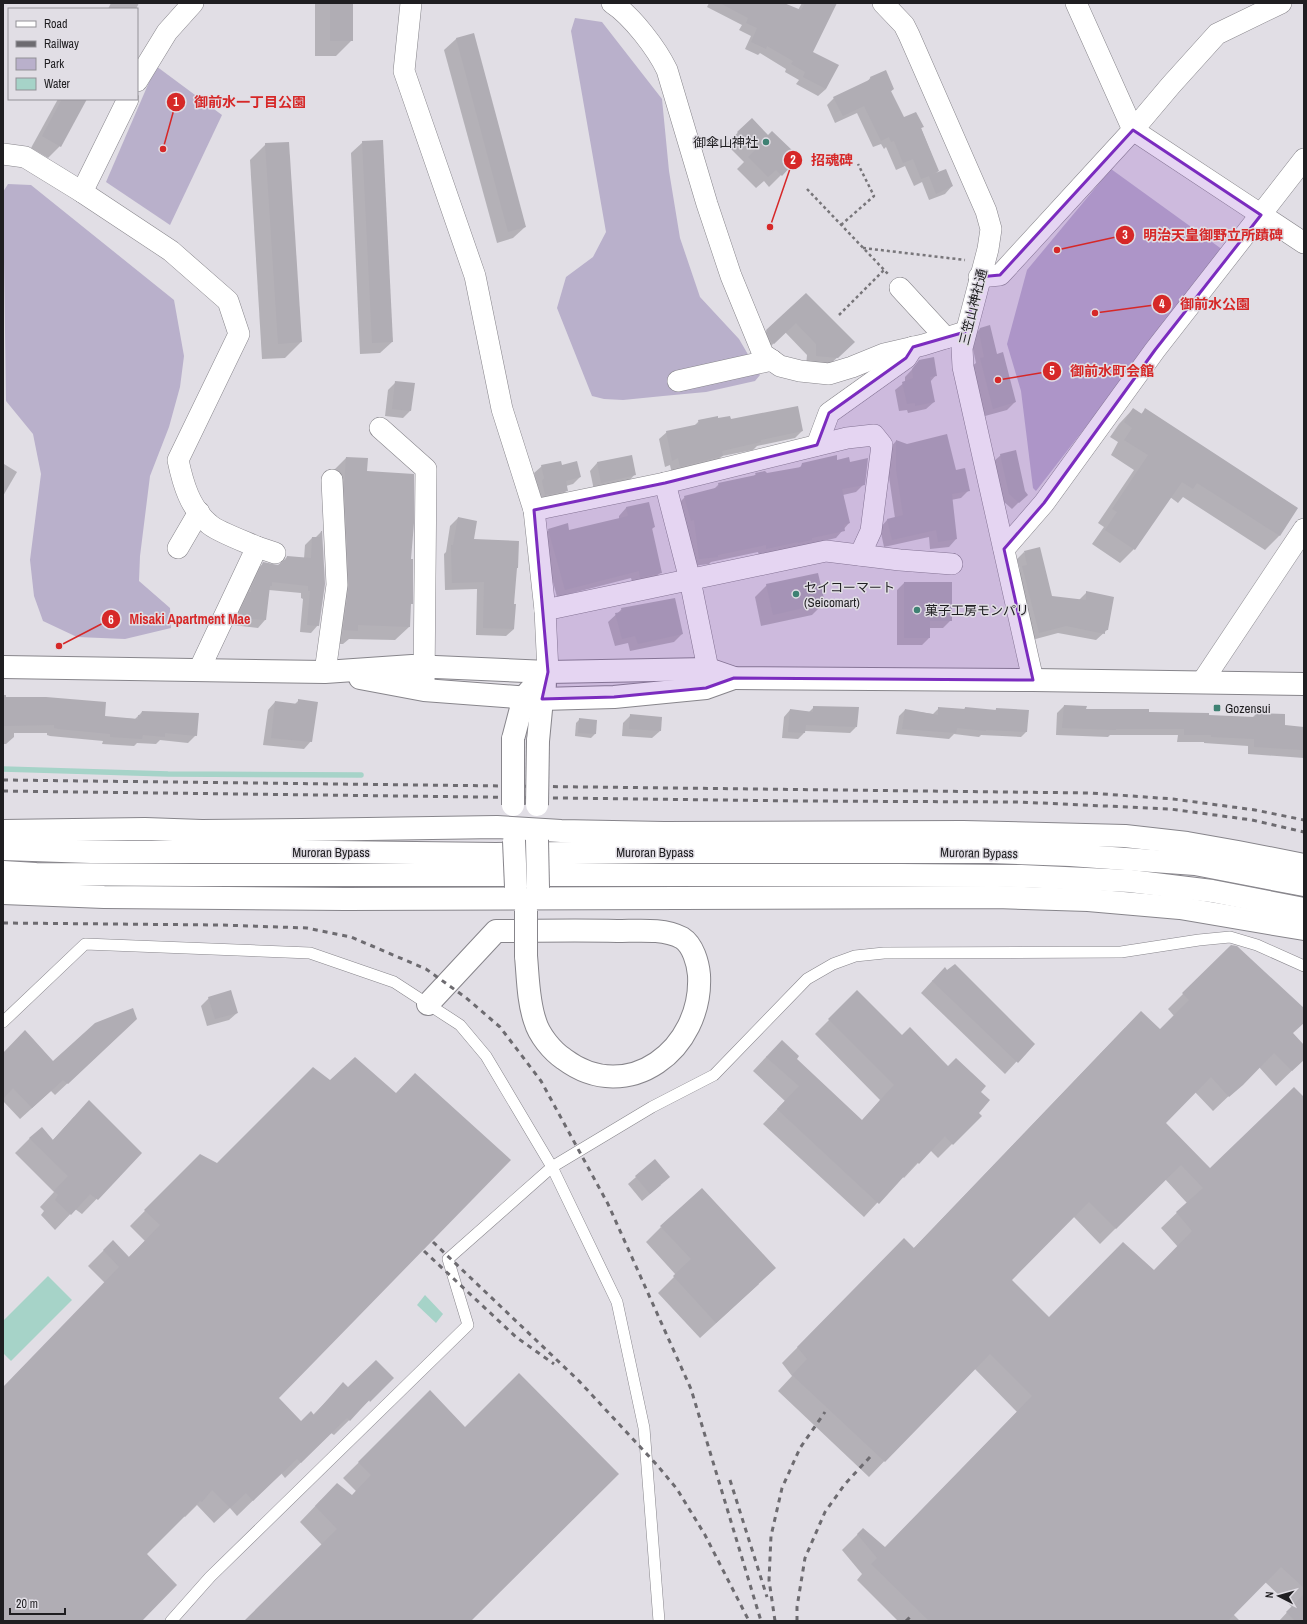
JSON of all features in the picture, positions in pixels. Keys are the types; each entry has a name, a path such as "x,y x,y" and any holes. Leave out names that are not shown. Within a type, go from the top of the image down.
{"main road":[{"path":"3,667 325,672 412,666 548,672 708,668 734,678"},
{"path":"325,672 424,690 533,698 614,696 706,688 734,678 1304,684"},
{"path":"527,896 514,834 513,739 533,698 548,672"},
{"path":"428,1004 496,931 588,930 655,931 672,934 684,939 692,950 698,968 700,987 695,1010 687,1030 675,1048 656,1064 636,1074 615,1077 593,1074 574,1066 557,1054 545,1039 535,1022 530,1001 526,956 527,896 537,835 538,741 533,698"},
{"path":"3,831 537,835 561,831 664,833 963,832 1125,836 1202,846 1304,866"},
{"name":"Muroran Bypass","path":"3,849 38,851 496,854 662,852 991,852 1070,855 1195,864 1304,885"},
{"name":"Muroran Bypass","path":"3,872 36,874 1021,876 1145,883 1212,891 1304,909"},
{"path":"3,893 104,897 996,897 1088,900 1180,908 1304,929"}],"street":[{"path":"138,79 167,32 193,3"},
{"path":"411,3 404,70 475,276 502,410 534,510 545,610 548,672"},
{"path":"612,3 622,11 652,44 667,70 706,204 731,276 763,354 780,366 800,371 829,374 852,367 884,354 956,335"},
{"name":"三笠山神社通","path":"883,3 904,25 909,35 986,211 991,229 982,270 956,335 962,348 964,367 1033,680"},
{"path":"1076,3 1133,130 1304,244"},
{"path":"982,270 1000,275 1133,130 1217,34 1281,3"},
{"path":"82,192 128,100"},
{"path":"3,154 25,157 82,192 171,251 228,301 239,334 178,460 182,481 191,502 209,525 266,550 199,670"},
{"path":"1004,549 1044,503 1155,350 1304,159"},
{"path":"900,288 956,335"},
{"path":"817,445 828,413 906,358 913,347"},
{"path":"678,381 772,360"},
{"path":"380,428 426,469 424,690"},
{"path":"534,510 665,483 847,438 874,435 882,445 871,531 860,555"},
{"path":"325,672 337,585 332,480"},
{"path":"665,483 690,580 708,668"},
{"path":"178,548 199,512"},
{"path":"1202,682 1304,529"},
{"path":"545,610 826,551 952,564"}],"lane":[{"path":"171,1621 210,1577 468,1326 448,1259 552,1167 652,1107 714,1075 807,979 833,964 855,956 884,953 1121,952 1199,940 1230,937 1257,945 1304,966"},
{"path":"3,1022 85,944 310,953 394,982 460,1025 486,1056 552,1167 617,1302 644,1428 660,1621"}],"path":[{"path":"841,225 874,196 858,164"},
{"path":"807,189 900,288"},
{"path":"863,248 982,270"},
{"path":"839,315 884,270"}],"highlighted area":[{"path":"1133,130 1261,215 1155,350 1044,503 1004,549 1033,680 734,678 706,688 614,697 542,699 548,672 534,510 665,483 817,445 829,413 906,358 913,347 965,332 979,277 1000,275"}],"green space":[{"path":"575,18 602,22 662,99 669,171 680,238 700,297 739,339 760,375 755,381 706,392 623,400 604,399 592,396 557,308 566,277 593,257 606,232 571,31"},
{"path":"156,66 222,115 170,225 106,182"},
{"path":"1111,169 1223,250 1036,491 1033,488 1021,391 1007,344 1027,270"},
{"path":"8,184 31,185 174,300 184,356 180,387 169,427 150,476 140,556 139,581 170,608 171,628 125,639 77,637 43,621 34,596 30,560 41,474 33,434 6,401 3,192"}],"water":[{"path":"48,1276 72,1300 11,1361 3,1353 3,1321"},
{"path":"425,1295 443,1314 436,1323 417,1305"}],"building":[{"path":"330,3 353,3 353,41 330,41"},
{"path":"720,3 784,3 801,10 805,3 837,3 813,52 839,65 826,89 803,77 805,72 791,64 793,61 767,46 766,49 751,42 757,28 746,23 748,18"},
{"path":"474,33 526,227 508,232 456,38"},
{"path":"886,70 894,89 891,91 904,117 916,112 924,127 921,128 939,171 930,175 946,169 953,186 936,194 929,176 921,179 913,159 903,163 894,141 891,142 889,137 881,141 864,106 843,116 833,97 871,79 870,77"},
{"path":"61,100 86,100 61,147 42,136"},
{"name":"御傘山神社","path":"752,118 768,135 772,131 794,152 786,160 792,165 782,176 776,170 768,177 748,157 755,150 737,132"},
{"path":"383,140 393,342 372,343 362,141"},
{"path":"289,142 302,342 278,344 265,143"},
{"path":"806,293 855,342 838,358 816,356 816,344 796,323 774,344 770,340 766,330"},
{"path":"990,325 997,354 1003,352 1016,402 993,409 980,358 984,357 979,332 980,328"},
{"path":"934,357 937,376 930,377 935,402 915,406 915,403 907,404 902,382 913,378 912,369 919,360"},
{"path":"395,381 415,383 411,411 392,409"},
{"path":"798,406 803,431 761,440 761,442 722,451 723,456 680,467 678,458 672,461 666,431 699,424 698,420 718,416 718,418 730,416 731,419"},
{"path":"1133,408 1142,414 1145,408 1298,508 1280,536 1197,483 1193,489 1182,482 1135,550 1105,530 1117,512 1112,509 1148,455 1124,440 1132,428 1124,422"},
{"path":"947,434 956,470 965,468 970,491 952,494 957,539 938,542 936,530 892,540 887,519 903,515 896,469 896,440 907,444"},
{"path":"1016,450 1025,491 1028,495 1019,503 1009,494 1000,454"},
{"path":"632,455 636,475 601,483 597,462"},
{"path":"837,455 837,460 849,457 850,462 868,458 865,485 842,489 850,523 844,525 845,531 812,538 812,540 798,543 766,549 766,545 718,555 718,557 699,559 694,520 691,521 684,496 719,487 718,483 756,475 755,473 765,471 767,473 801,467 802,463"},
{"path":"346,457 368,458 367,471 414,474 414,523 411,559 413,559 413,604 411,604 410,627 358,625 358,631 343,630 349,585 344,488"},
{"path":"561,461 562,465 577,461 581,477 566,481 568,491 545,495 542,481 544,478 541,465"},
{"path":"649,502 655,527 652,528 662,573 640,578 639,571 565,590 548,529 568,523 569,530 628,516 626,507"},
{"path":"458,517 477,521 474,539 519,541 514,604 516,604 514,629 483,628 484,582 452,583 451,545 453,545"},
{"path":"321,531 325,584 319,626 307,625 310,591 308,591 308,586 272,582 272,586 270,586 266,620 240,618 240,610 249,592 251,592 251,588 263,562 278,565 286,560 287,556 311,558 312,537 320,537"},
{"path":"1040,547 1052,596 1086,600 1086,591 1114,597 1108,630 1105,630 1105,634 1066,626 1039,633 1022,566 1027,565 1024,551"},
{"name":"セイコーマート (Seicomart)","path":"818,573 825,603 773,615 766,584"},
{"name":"菓子工房モンパリ","path":"904,582 952,582 952,621 930,621 930,638 904,638"},
{"path":"675,598 683,634 638,644 635,636 622,639 615,613 622,612 621,608"},
{"path":"3,697 46,697 106,702 105,716 138,719 138,715 141,716 142,711 199,713 197,736 165,733 165,737 143,735 142,739 110,737 110,734 58,729 54,728 54,725 3,726"},
{"path":"298,699 318,702 312,742 271,738 275,701 298,704"},
{"path":"1064,705 1087,706 1086,709 1149,709 1149,712 1209,713 1209,715 1255,717 1256,713 1285,714 1285,725 1304,727 1304,750 1254,747 1254,739 1211,737 1211,735 1184,735 1184,729 1116,730 1062,728"},
{"path":"813,706 859,707 857,727 806,725 805,733 788,732 790,709 813,712"},
{"path":"938,707 1029,710 1027,732 986,731 957,728 956,733 902,729 905,709 938,715"},
{"path":"630,714 662,717 661,731 629,729"},
{"path":"579,718 597,720 596,734 578,733"},
{"path":"1231,945 1237,946 1304,1008 1304,1023 1293,1033 1304,1045 1304,1060 1292,1071 1274,1053 1243,1085 1229,1097 1211,1077 1166,1123 1210,1168 1294,1087 1304,1097 1304,1588 1281,1567 1228,1621 929,1621 871,1564 877,1558 857,1534 863,1528 885,1547 1032,1396 990,1354 885,1462 792,1375 807,1359 797,1347 904,1238 914,1248 1141,1011 1160,1029 1189,1000 1182,993","holes":["1181,1165 1203,1188 1176,1212 1192,1231 1154,1270 1123,1242 1049,1317 1012,1280 1089,1202 1116,1229"]},
{"path":"955,964 1035,1044 1018,1063 932,981 945,967 947,970"},
{"path":"231,990 238,1013 215,1019 208,997"},
{"path":"857,990 902,1035 910,1027 948,1066 956,1058 986,1086 981,1092 990,1100 979,1113 982,1116 953,1145 945,1136 919,1164 917,1162 879,1204 777,1109 799,1086 766,1057 782,1040 799,1056 797,1059 862,1120 894,1085 828,1019"},
{"path":"133,1008 137,1019 68,1084 63,1080 32,1108 13,1088 3,1099 3,1053 25,1030 53,1061 95,1023"},
{"path":"355,1057 396,1093 415,1073 511,1160 279,1398 301,1421 311,1411 314,1415 343,1382 348,1387 376,1360 394,1378 370,1402 369,1400 350,1421 347,1418 301,1463 297,1459 253,1501 246,1493 230,1508 212,1490 202,1502 200,1501 147,1554 177,1585 142,1621 3,1621 3,1387 119,1267 103,1250 113,1240 129,1257 160,1225 144,1210 200,1154 217,1163 313,1067 330,1080"},
{"path":"89,1100 142,1153 98,1200 90,1194 71,1215 55,1200 58,1195 54,1191 68,1176 29,1138 42,1127 53,1140"},
{"path":"655,1159 670,1177 650,1194 635,1176"},
{"path":"702,1188 776,1268 716,1323 673,1276 691,1259 660,1226"},
{"path":"519,1373 619,1474 471,1621 244,1621 337,1529 315,1506 337,1483 352,1495 371,1475 358,1462 430,1390 465,1427"},
{"path":"1304,1594 1304,1621 1295,1621 1286,1612"}],"waterway":[{"path":"3,769 168,774 361,775"}],"railway":[{"path":"3,780 1090,793 1173,799 1255,810 1304,820"},
{"path":"3,791 801,801 1019,802 1170,809 1252,820 1304,832"},
{"path":"3,923 221,925 307,928 351,937 426,969 465,997 500,1027 541,1081 608,1204 691,1389 761,1621"},
{"path":"433,1242 579,1381 657,1465 677,1489 705,1535 749,1621"},
{"path":"424,1251 516,1337 554,1364"},
{"path":"775,1621 769,1580 771,1536 782,1488 800,1448 825,1412"},
{"path":"797,1621 797,1607 805,1558 825,1512 845,1484 870,1457"},
{"path":"730,1480 767,1597"},
{"path":"906,1621 912,1615"}],"place":[{"name":"御傘山神社","path":"766,142"},
{"name":"御前水一丁目公園","path":"163,149"},
{"name":"招魂碑","path":"770,227"},
{"name":"明治天皇御野立所蹟碑","path":"1057,250"},
{"name":"御前水公園","path":"1095,313"},
{"name":"御前水町会館","path":"998,380"},
{"name":"セイコーマート (Seicomart)","path":"796,594"},
{"name":"菓子工房モンパリ","path":"917,610"},
{"name":"Misaki Apartment Mae","path":"59,646"},
{"name":"Gozensui","path":"1217,708"}]}
